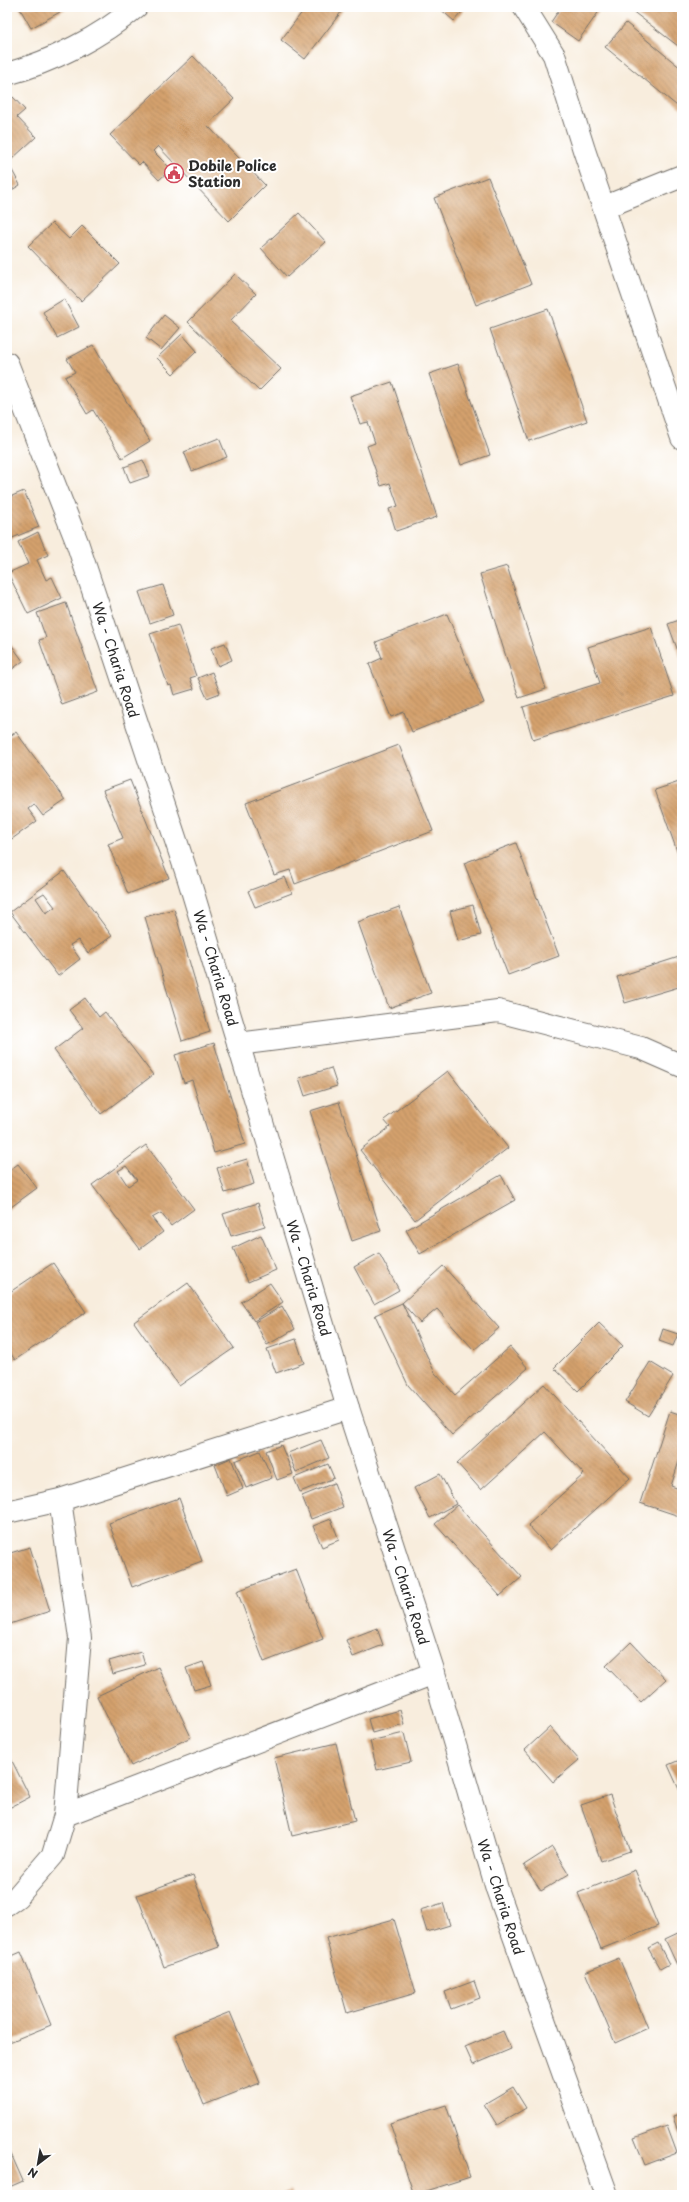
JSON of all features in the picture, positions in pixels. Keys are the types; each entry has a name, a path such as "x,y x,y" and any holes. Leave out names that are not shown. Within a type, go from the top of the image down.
{"street":[{"path":"7,74 35,66 109,28 136,7"},
{"path":"524,7 554,55 584,150 605,207 682,438"},
{"path":"605,207 682,176"},
{"name":"Wa - Charia Road","path":"7,363 77,542 189,880 348,1408 434,1673 497,1889 607,2195"},
{"path":"238,1044 498,1011 640,1048 682,1066"},
{"path":"7,1512 60,1500 348,1408"},
{"path":"7,1904 17,1897 53,1855 65,1815 80,1638 60,1500"},
{"path":"65,1815 434,1673"}],"building":[{"path":"19,7 69,7 31,28"},
{"path":"306,7 345,7 305,59 281,40"},
{"path":"438,7 466,7 454,21"},
{"path":"561,7 602,7 578,41 551,22"},
{"path":"627,7 682,7 682,49"},
{"path":"626,23 682,69 682,110 605,47"},
{"path":"193,56 234,99 207,125 265,185 229,221 158,146 153,151 171,169 159,180 142,162 139,165 110,135"},
{"path":"13,97 25,110 17,117 36,137 12,159 7,154 7,127 9,125 7,122 7,102"},
{"path":"7,161 20,185 7,193"},
{"path":"488,177 531,284 476,305 434,198"},
{"path":"299,213 326,242 287,277 261,248"},
{"path":"52,223 69,239 82,226 120,264 81,301 28,246"},
{"path":"235,274 256,294 230,321 281,369 259,391 188,322"},
{"path":"64,299 79,327 57,338 43,312"},
{"path":"548,309 587,421 529,441 490,329"},
{"path":"164,315 180,328 161,350 146,338"},
{"path":"182,334 197,351 173,374 157,358"},
{"path":"93,345 150,441 122,458 93,410 87,414 65,377 75,372 67,359"},
{"path":"458,364 490,455 461,465 429,374"},
{"path":"392,382 437,517 396,531 389,509 398,506 390,483 381,486 367,446 375,443 368,422 360,424 350,396"},
{"path":"219,438 227,457 192,471 184,452"},
{"path":"143,460 150,476 130,483 124,467"},
{"path":"24,491 39,527 10,539 7,532 7,498"},
{"path":"38,532 48,555 37,560 46,580 52,577 62,598 28,614 8,573 28,564 18,542"},
{"path":"507,566 546,689 519,698 480,574"},
{"path":"163,585 173,615 150,623 139,592"},
{"path":"66,603 98,692 62,705 39,640 46,638 37,613"},
{"path":"447,614 484,703 412,732 404,712 391,717 369,664 382,658 376,642"},
{"path":"682,619 682,662 668,624"},
{"path":"178,625 196,676 190,678 194,689 174,695 171,685 168,686 150,634"},
{"path":"651,627 674,696 533,740 523,707 600,683 588,647"},
{"path":"7,639 23,661 7,673"},
{"path":"225,643 232,660 218,666 211,648"},
{"path":"212,672 220,693 207,698 198,678"},
{"path":"16,732 66,800 43,816 34,804 28,809 37,821 12,839 7,832 7,771 10,769 7,765 7,738"},
{"path":"399,745 433,831 295,884 290,870 274,875 246,803"},
{"path":"130,780 169,878 128,894 108,844 123,838 103,790"},
{"path":"682,781 682,865 655,790"},
{"path":"516,843 559,956 508,975 464,863"},
{"path":"64,871 112,936 88,953 78,940 70,945 80,959 58,976 10,912","holes":["44,893 55,907 46,913 36,898"]},
{"path":"285,877 292,893 255,907 248,891"},
{"path":"473,905 481,935 458,941 450,911"},
{"path":"399,907 431,993 389,1008 358,922"},
{"path":"174,909 210,1032 182,1041 145,917"},
{"path":"682,956 682,986 625,1003 617,977"},
{"path":"85,998 99,1017 105,1012 153,1075 101,1114 54,1050 83,1028 69,1010"},
{"path":"214,1043 245,1144 214,1153 192,1080 184,1083 175,1055"},
{"path":"331,1068 337,1086 305,1096 299,1078"},
{"path":"448,1071 508,1148 415,1220 360,1150 390,1127 384,1120"},
{"path":"339,1102 381,1231 352,1241 310,1111"},
{"path":"146,1145 194,1209 171,1226 161,1213 152,1218 163,1232 140,1249 92,1185","holes":["126,1166 137,1180 128,1186 118,1171"]},
{"path":"247,1159 254,1184 225,1193 217,1168"},
{"path":"18,1164 37,1188 7,1210 7,1172"},
{"path":"501,1175 515,1200 420,1254 406,1230"},
{"path":"258,1203 265,1226 231,1236 223,1214"},
{"path":"261,1235 276,1270 248,1282 233,1248"},
{"path":"379,1253 399,1290 374,1304 354,1267"},
{"path":"53,1263 86,1312 15,1360 7,1348 7,1294"},
{"path":"443,1266 499,1328 474,1350 437,1309 420,1323 402,1303"},
{"path":"188,1283 234,1348 179,1386 134,1322"},
{"path":"270,1283 283,1302 254,1321 241,1302"},
{"path":"402,1303 435,1373 455,1395 510,1347 528,1368 452,1435 408,1385 375,1315"},
{"path":"282,1306 295,1329 267,1345 255,1322"},
{"path":"599,1323 623,1346 578,1391 554,1368"},
{"path":"663,1329 678,1334 673,1346 659,1341"},
{"path":"296,1339 304,1363 276,1373 267,1349"},
{"path":"650,1362 673,1376 648,1416 625,1402"},
{"path":"544,1384 630,1478 551,1550 528,1525 584,1474 545,1432 481,1490 457,1463"},
{"path":"670,1411 682,1415 682,1452 671,1486 682,1490 682,1517 640,1503"},
{"path":"321,1440 329,1458 296,1472 288,1453"},
{"path":"281,1445 293,1474 277,1480 266,1451"},
{"path":"260,1451 272,1478 246,1488 235,1461"},
{"path":"231,1458 243,1489 227,1496 215,1465"},
{"path":"328,1464 334,1478 300,1492 294,1478"},
{"path":"440,1474 456,1504 430,1518 414,1488"},
{"path":"334,1483 343,1507 311,1519 302,1496"},
{"path":"179,1498 202,1561 132,1587 109,1523"},
{"path":"457,1505 522,1577 500,1596 435,1524"},
{"path":"331,1519 339,1540 322,1547 313,1526"},
{"path":"30,1547 50,1611 7,1625 7,1554"},
{"path":"296,1569 323,1639 264,1662 237,1591"},
{"path":"377,1628 383,1645 353,1657 346,1640"},
{"path":"631,1642 666,1679 641,1702 606,1666"},
{"path":"141,1652 145,1665 113,1674 109,1661"},
{"path":"203,1662 211,1685 194,1690 186,1668"},
{"path":"158,1667 191,1737 131,1766 97,1696"},
{"path":"400,1710 404,1724 372,1733 368,1719"},
{"path":"550,1727 579,1760 553,1782 525,1750"},
{"path":"404,1733 411,1762 377,1770 370,1741"},
{"path":"336,1743 355,1821 292,1836 274,1758"},
{"path":"7,1751 30,1797 7,1809"},
{"path":"682,1759 682,1796 668,1765"},
{"path":"610,1795 630,1851 601,1861 581,1805"},
{"path":"552,1847 569,1874 541,1891 524,1865"},
{"path":"635,1870 658,1926 601,1949 578,1893"},
{"path":"193,1875 219,1947 164,1967 137,1895"},
{"path":"443,1903 450,1925 427,1932 420,1910"},
{"path":"394,1919 416,1993 347,2013 326,1938"},
{"path":"682,1931 682,1962 677,1965 665,1939"},
{"path":"658,1943 669,1964 660,1969 648,1948"},
{"path":"21,1952 51,2025 7,2043 7,1958"},
{"path":"619,1958 648,2028 615,2043 585,1972"},
{"path":"474,1981 480,1998 451,2009 445,1992"},
{"path":"230,2012 260,2083 204,2105 175,2034"},
{"path":"503,2031 511,2049 473,2065 465,2047"},
{"path":"513,2087 526,2108 497,2125 484,2104"},
{"path":"446,2105 470,2177 414,2195 390,2123"},
{"path":"682,2114 682,2143 673,2117"},
{"path":"667,2126 677,2153 645,2165 634,2138"},
{"path":"7,2145 23,2181 7,2188"},
{"path":"291,2190 293,2195 279,2195"}],"place":[{"name":"Dobile Police Station","path":"174,173"}]}
